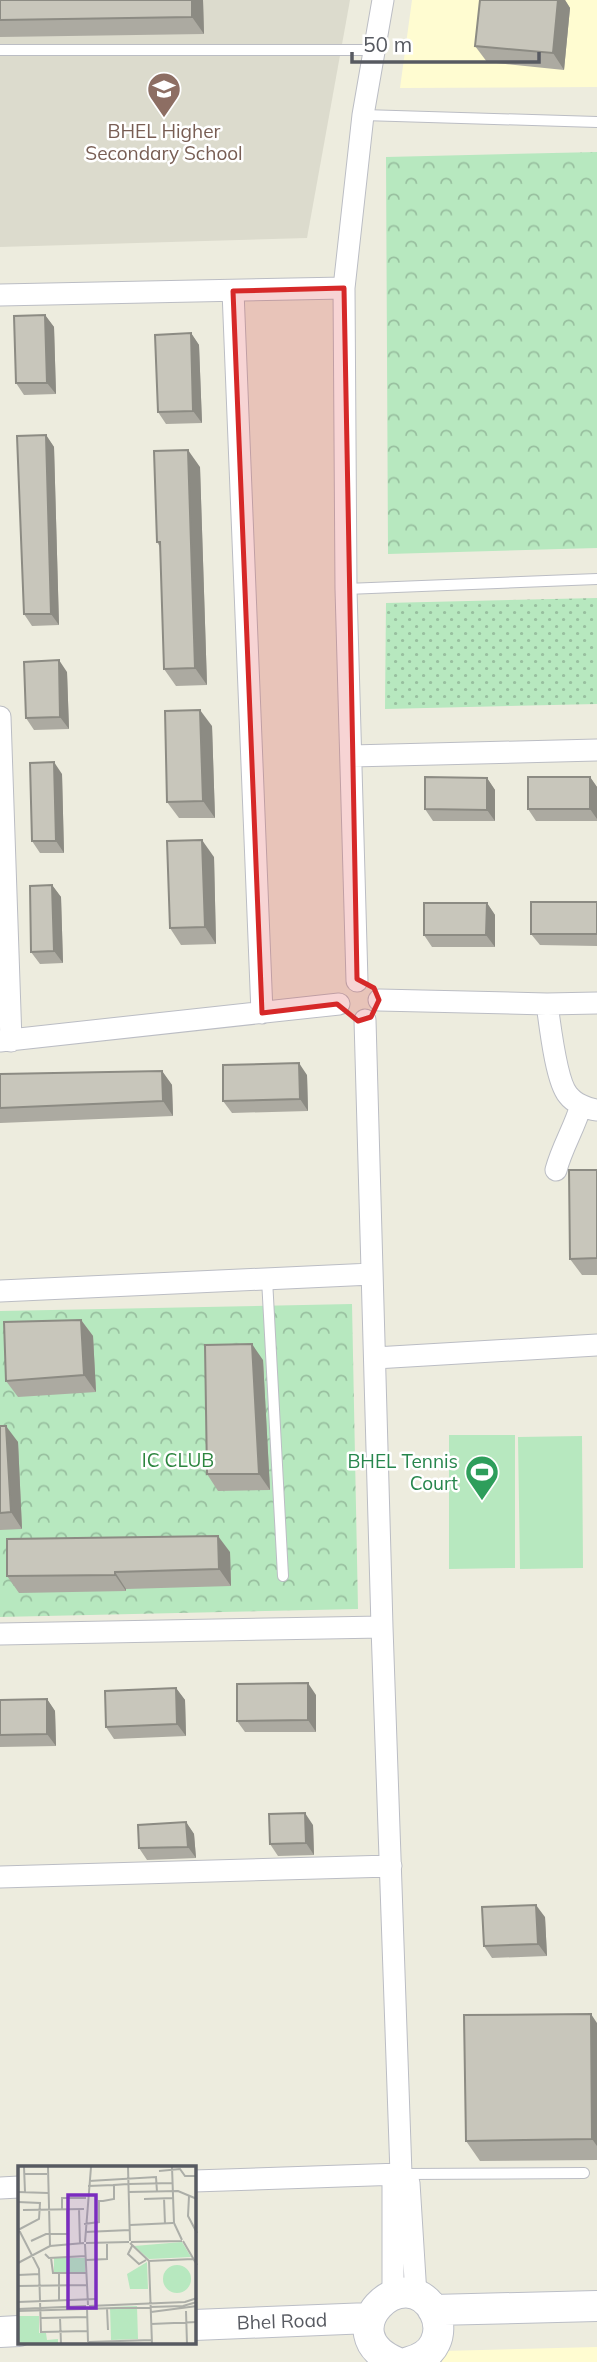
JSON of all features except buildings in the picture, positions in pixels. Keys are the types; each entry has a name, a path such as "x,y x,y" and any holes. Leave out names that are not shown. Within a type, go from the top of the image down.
{"street":[{"path":"357,981 346,589 344,288 363,115 383,0"},
{"path":"0,295 344,288"},
{"path":"233,291 262,1013"},
{"path":"0,718 5,1041 339,1004"},
{"path":"351,757 597,750"},
{"path":"357,981 363,981 374,988 379,1000 376,1012 365,1020 358,1021 346,1016 339,1004 342,991 357,981"},
{"path":"379,1000 597,1003"},
{"path":"547,1004 561,1079 568,1095 589,1107 577,1120 561,1151 556,1170"},
{"path":"365,1020 401,2174 393,2183 414,2300 438,2321 435,2343 428,2353 409,2362"},
{"path":"0,1292 372,1274"},
{"path":"375,1357 597,1345"},
{"path":"0,1634 382,1627"},
{"path":"0,1877 391,1866"},
{"path":"196,2181 401,2174"},
{"path":"0,2188 18,2187"},
{"path":"396,2362 376,2350 369,2329 370,2318 383,2300 597,2306"},
{"name":"Bhel Road","path":"196,2325 370,2318"},
{"path":"0,2332 18,2331"}],"lane":[{"path":"0,50 374,50"},
{"path":"363,115 597,122"},
{"path":"346,589 597,579"},
{"path":"267,1279 283,1576"},
{"path":"401,2174 584,2173"}],"highlighted area":[{"path":"344,288 357,979 374,988 379,1000 371,1017 358,1021 337,1004 262,1013 233,291"}],"shaded area":[{"name":"BHEL Higher Secondary School","path":"0,0 350,0 307,238 0,247"},
{"path":"412,0 597,0 597,87 400,88"},
{"path":"597,2347 597,2362 442,2362 442,2351"}],"green space":[{"path":"597,152 597,548 388,554 386,157"},
{"path":"597,598 597,704 385,709 386,603"},
{"name":"IC CLUB","path":"352,1304 358,1609 0,1617 0,1311"},
{"name":"BHEL Tennis Court","path":"449,1435 515,1435 515,1568 449,1569"},
{"path":"582,1436 583,1568 520,1569 518,1437"}],"place":[{"name":"BHEL Higher Secondary School","path":"164,119"},
{"name":"BHEL Tennis Court","path":"482,1502"}]}
